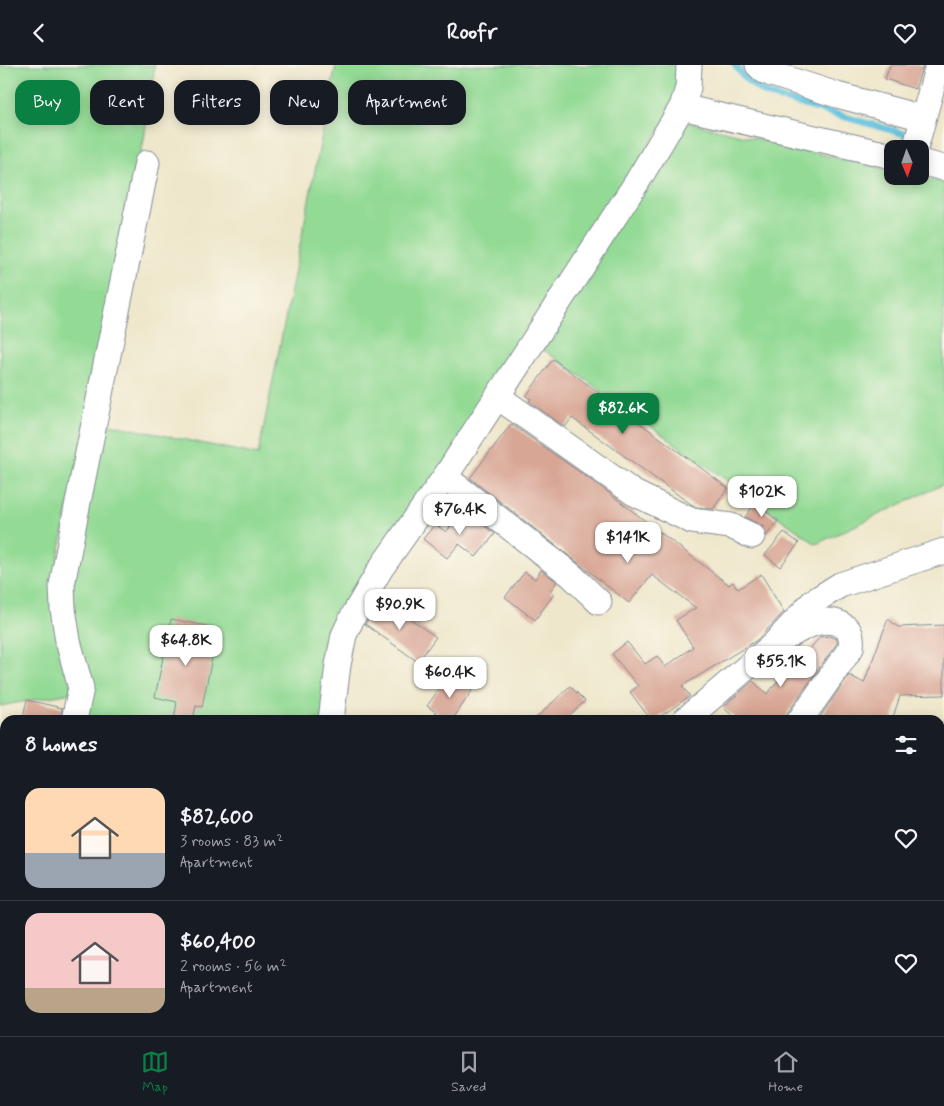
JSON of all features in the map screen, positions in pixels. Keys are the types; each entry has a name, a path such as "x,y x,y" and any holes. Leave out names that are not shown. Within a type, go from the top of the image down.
{"street":[{"path":"332,715 344,635 352,619 381,569 498,397 682,107 688,88 689,65"},
{"path":"758,65 769,73 837,95 923,118"},
{"path":"917,140 938,65"},
{"path":"682,107 884,154"},
{"path":"75,715 80,688 62,609 62,585 147,163"},
{"path":"929,164 944,167"},
{"path":"498,397 634,493 692,521 708,521 731,526 752,536"},
{"path":"445,477 571,575 599,602"},
{"path":"691,715 773,645 814,601 840,585 944,551"},
{"path":"773,645 808,625 822,621 838,623 849,630 851,648 804,715"}],"green space":[{"path":"0,65 155,65 153,80 90,80 90,125 146,125 58,558 71,693 0,706"},
{"path":"336,65 682,65 674,107 341,624 323,715 83,715 69,606 100,422 258,455 324,125 338,125 338,80 333,80"},
{"path":"682,121 884,169 884,185 929,185 929,179 944,183 944,484 816,544 541,348"}],"building":[{"path":"890,65 923,65 915,89 885,79"},
{"path":"553,359 728,488 713,509 692,505 572,418 565,427 529,401 531,399 526,396"},
{"path":"511,424 605,490 729,585 733,582 738,589 761,574 784,612 757,640 682,686 690,696 662,715 647,715 630,692 638,686 612,654 627,642 645,664 657,656 665,667 693,647 676,620 696,608 652,575 629,603 470,478"},
{"path":"755,503 778,521 766,536 764,527 745,517"},
{"path":"464,510 495,534 476,557 459,544 447,558 423,539 435,524 446,532"},
{"path":"784,532 799,543 780,567 765,555"},
{"path":"541,570 557,582 550,591 554,594 535,620 505,597 525,572 535,579"},
{"path":"382,599 436,637 418,662 365,624"},
{"path":"171,619 218,628 202,707 196,706 194,715 175,715 177,702 155,697"},
{"path":"888,619 898,627 944,625 944,695 900,696 894,715 821,715 849,675 864,683"},
{"path":"829,636 837,639 837,643 787,715 732,715 723,707 753,681 767,694 783,675 785,677 820,637"},
{"path":"449,675 472,691 455,715 440,715 427,706"},
{"path":"570,686 585,701 570,715 539,715"},
{"path":"27,700 62,708 61,715 23,715"}],"waterway":[{"path":"735,65 750,83 769,95 908,135"}]}
